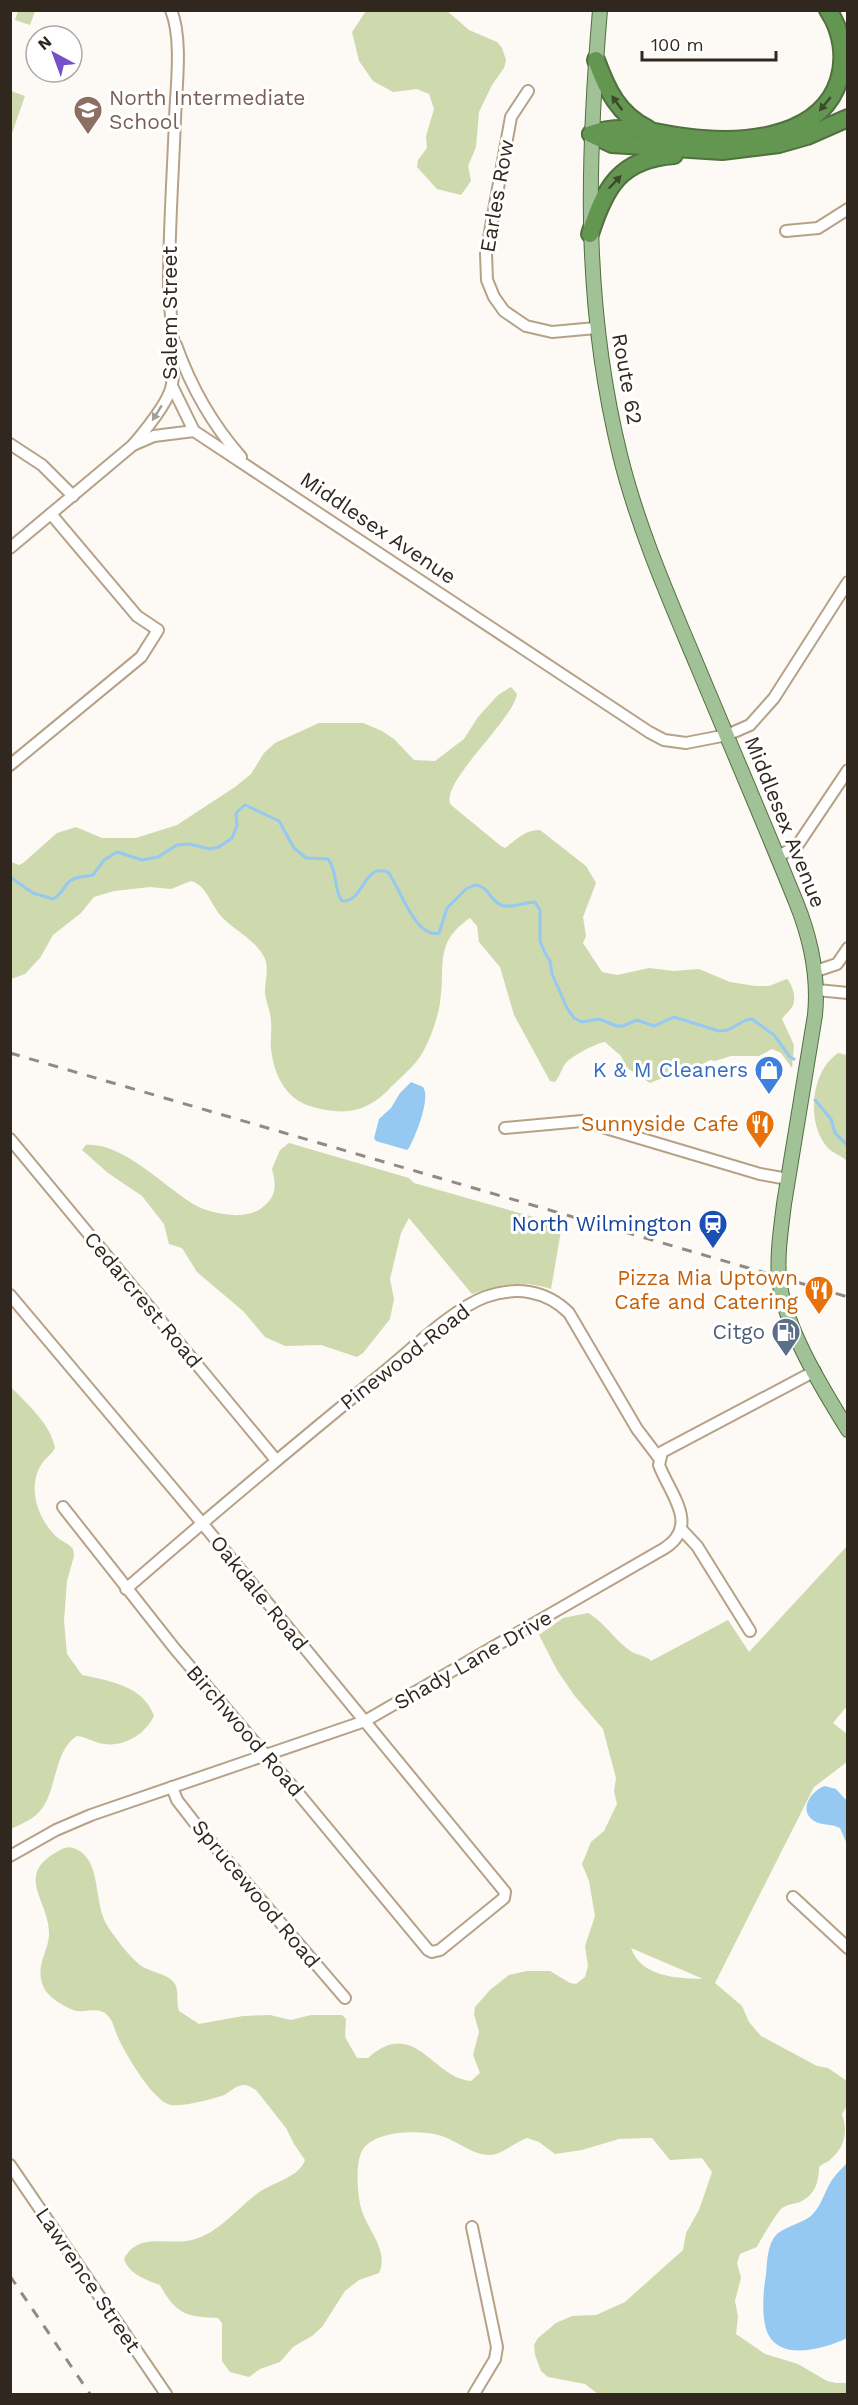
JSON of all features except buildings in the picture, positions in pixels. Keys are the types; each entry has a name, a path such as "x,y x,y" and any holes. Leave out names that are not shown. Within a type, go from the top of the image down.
{"highway":[{"path":"591,134 617,128 703,139 748,138 784,131 811,119 831,97 842,70 843,56 840,36 828,10"},
{"path":"596,60 604,83 618,106 632,120 654,132"},
{"path":"590,234 605,192 628,170 657,157 779,144 807,136 848,118"},
{"path":"591,134 612,144 712,152"}],"main road":[{"name":"Route 62","path":"600,10 591,134 590,234 596,328 611,414 636,511 655,565 727,735"},
{"name":"Middlesex Avenue","path":"727,735 802,918 816,971 817,990 811,1042 780,1235 780,1286 783,1302 795,1333 848,1430"}],"street":[{"name":"Salem Street","path":"10,548 133,445 155,417 172,386 174,338 170,266 176,38 171,10"},
{"name":"Earles Row","path":"528,92 511,117 486,254 487,280 494,297 504,311 526,326 552,332 596,328"},
{"path":"786,231 818,228 848,209"},
{"name":"Middlesex Avenue","path":"174,338 204,408 224,438 249,466"},
{"path":"172,386 191,391 197,396"},
{"path":"172,386 194,431"},
{"path":"194,431 204,408"},
{"name":"Middlesex Avenue","path":"194,431 658,737 686,743 727,735"},
{"path":"133,445 154,436 194,431"},
{"path":"10,444 42,465 73,496"},
{"path":"10,765 141,657 158,630 137,616 51,514"},
{"path":"727,735 745,728 759,717 774,698 848,582"},
{"path":"777,858 797,846 848,770"},
{"path":"816,971 837,964 848,948"},
{"path":"817,990 848,993"},
{"path":"505,1128 582,1121 760,1174 788,1179"},
{"name":"Cedarcrest Road","path":"10,1139 276,1460"},
{"name":"Pinewood Road","path":"126,1588 276,1460 462,1310 488,1296 522,1291 551,1298 569,1313 637,1429 659,1458"},
{"name":"Oakdale Road","path":"10,1295 202,1523 505,1892 502,1899 445,1946 436,1952 430,1952"},
{"path":"750,1631 697,1546 682,1530 681,1515 660,1468 659,1458 668,1448 815,1371"},
{"name":"Birchwood Road","path":"63,1507 126,1588 430,1952"},
{"name":"Shady Lane Drive","path":"10,1856 77,1820 365,1721 665,1548 682,1530"},
{"name":"Sprucewood Road","path":"172,1787 177,1800 194,1822 345,1998"},
{"path":"793,1897 848,1948"},
{"name":"Lawrence Street","path":"10,2165 166,2394"},
{"path":"472,2227 497,2347 495,2359 474,2394"}],"green space":[{"path":"18,11 35,11 30,24 15,20"},
{"path":"366,11 447,11 469,30 497,42 502,48 506,60 504,68 492,85 479,112 476,147 468,166 471,181 461,195 437,189 417,167 418,160 427,148 426,136 434,109 429,94 417,89 393,92 373,81 359,61 352,32"},
{"path":"10,91 25,96 11,136"},
{"path":"511,687 517,694 512,706 455,783 450,795 451,805 505,848 526,833 540,830 586,866 596,883 583,917 586,936 583,943 602,972 617,975 649,968 674,971 699,969 730,982 755,986 769,986 787,979 793,989 794,1001 782,1019 794,1045 792,1068 781,1053 772,1049 759,1056 731,1056 715,1061 710,1060 676,1078 665,1077 650,1083 627,1068 621,1056 605,1042 572,1058 565,1064 555,1082 550,1081 514,1015 500,967 479,942 477,926 470,918 458,927 446,946 443,956 438,1014 423,1052 415,1063 382,1095 365,1107 336,1111 313,1107 295,1099 283,1085 275,1068 271,1049 271,1018 265,995 267,971 265,959 251,941 220,915 201,886 191,881 171,889 150,887 114,891 94,897 81,913 53,935 40,958 25,974 11,979 11,862 19,865 23,863 57,833 76,827 102,838 136,838 177,825 251,774 264,753 275,743 319,723 363,723 394,739 414,760 435,761 464,739 478,717 498,695"},
{"path":"838,1053 847,1055 847,1161 829,1150 816,1126 814,1112 814,1099 822,1072"},
{"path":"289,1143 409,1178 414,1183 562,1225 551,1289 511,1284 472,1294 409,1218 401,1233 390,1279 394,1299 390,1319 363,1353 357,1357 321,1345 285,1346 265,1337 243,1311 197,1272 182,1248 169,1244 164,1224 142,1196 108,1173 82,1150 86,1145 113,1150 141,1166 200,1208 211,1212 238,1215 250,1214 258,1210 271,1198 275,1184 272,1169 280,1150"},
{"path":"10,1386 43,1422 53,1439 55,1448 38,1471 35,1491 36,1502 44,1522 58,1538 73,1549 74,1556 67,1581 64,1621 67,1654 82,1675 114,1682 134,1691 142,1697 154,1716 140,1734 127,1741 112,1744 101,1743 77,1736 63,1752 43,1807 36,1815 11,1829"},
{"path":"847,1546 847,1706 833,1723 847,1734 847,1762 814,1787 715,1983 742,2006 749,2022 761,2036 817,2066 828,2068 847,2081 847,2106 842,2114 845,2133 842,2144 830,2160 819,2167 813,2192 800,2202 782,2208 757,2247 740,2254 737,2263 741,2278 735,2301 738,2317 736,2334 765,2354 798,2364 827,2381 847,2383 847,2394 598,2394 585,2384 548,2377 541,2371 534,2345 538,2338 556,2323 572,2316 596,2315 625,2302 683,2250 686,2233 699,2210 712,2172 702,2158 670,2160 652,2138 619,2139 582,2150 555,2154 539,2142 527,2138 499,2153 490,2155 478,2153 447,2138 427,2133 402,2133 378,2138 362,2151 358,2164 358,2182 361,2208 382,2258 379,2273 359,2280 345,2291 322,2327 293,2347 280,2362 260,2369 249,2377 230,2372 222,2361 222,2323 218,2318 183,2312 171,2302 160,2285 134,2272 124,2259 129,2251 144,2243 197,2239 216,2229 258,2193 297,2171 305,2160 286,2128 256,2090 241,2085 224,2095 205,2100 182,2105 167,2104 151,2090 140,2075 107,2015 97,2010 73,2010 49,1995 44,1988 40,1973 49,1935 48,1923 36,1881 37,1872 42,1863 53,1854 68,1847 86,1856 91,1864 100,1907 108,1927 140,1965 172,1980 176,1987 179,2011 199,2024 243,2016 270,2015 291,2020 311,2015 342,2015 346,2019 345,2037 357,2058 368,2058 384,2047 399,2044 411,2046 445,2071 458,2078 471,2081 480,2073 473,2055 479,2032 474,2014 475,2007 490,1990 509,1975 527,1971 550,1971 576,1984 585,1977 588,1966 585,1946 595,1916 589,1881 582,1864 591,1842 604,1831 617,1804 614,1791 616,1778 603,1729 574,1695 557,1670 539,1635 563,1618 588,1613 628,1649 651,1661 728,1620 749,1652","holes":["631,1948 701,1978 691,1979 660,1974 643,1965"]}],"water":[{"path":"411,1082 423,1087 425,1099 419,1126 409,1148 407,1150 376,1141 374,1138 379,1119 391,1108 400,1093"},
{"path":"825,1786 836,1789 847,1801 847,1844 840,1828 816,1822 807,1813 811,1797"},
{"path":"847,2163 847,2338 817,2349 783,2348 774,2343 764,2321 764,2289 771,2244 780,2232 812,2215 832,2180"}],"waterway":[{"path":"10,877 33,893 53,899 70,881 78,877 93,875 104,860 117,852 142,860 158,857 177,845 189,844 210,849 219,847 232,838 237,826 236,813 245,805 279,821 294,848 306,858 328,859 342,901 350,900 355,896 373,873 388,872 416,920 431,933 439,933 447,908 466,889 475,885 486,890 501,905 535,902 540,910 540,941 550,961 552,974 567,1008 574,1018 582,1022 599,1019 623,1026 637,1020 654,1026 674,1017 719,1031 728,1030 752,1019 774,1035 794,1059"},
{"path":"815,1100 831,1119 835,1133 848,1146"}],"railway":[{"path":"10,1053 848,1297"},
{"path":"10,2276 90,2394"}],"place":[{"name":"North Intermediate School","path":"88,136"},
{"name":"K & M Cleaners","path":"769,1096"},
{"name":"Sunnyside Cafe","path":"760,1150"},
{"name":"North Wilmington","path":"713,1250"},
{"name":"Pizza Mia Uptown Cafe and Catering","path":"819,1316"},
{"name":"Citgo","path":"786,1358"}]}
